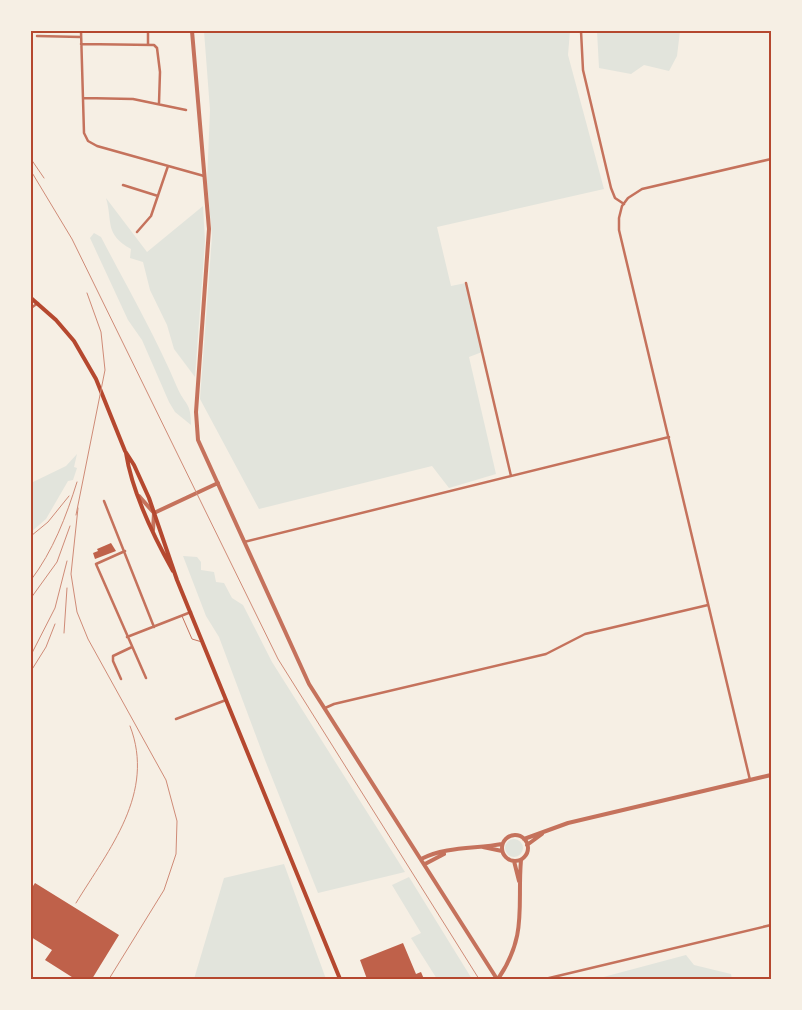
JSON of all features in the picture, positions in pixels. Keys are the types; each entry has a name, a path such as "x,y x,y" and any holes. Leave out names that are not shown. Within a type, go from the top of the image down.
{"main road":[{"path":"31,298 74,341 89,365 125,451 139,496 191,612 340,979"},
{"path":"125,451 134,465 154,513 177,580"}],"street":[{"path":"81,31 84,132 90,143 204,176"},
{"path":"148,31 148,45"},
{"path":"192,31 209,236 196,424 200,447 309,684 498,979 510,959 517,937 521,912 521,860 527,853 527,845 524,839"},
{"path":"581,31 583,70 610,188 615,198 624,204"},
{"path":"37,36 81,37"},
{"path":"81,44 154,45 157,48 160,72 159,103"},
{"path":"83,98 133,99 186,110"},
{"path":"750,780 619,230 619,218 624,204 632,195 642,189 771,159"},
{"path":"137,232 151,216 168,166"},
{"path":"123,185 158,196"},
{"path":"466,283 511,477"},
{"path":"31,308 38,303"},
{"path":"244,542 669,438"},
{"path":"154,513 218,483"},
{"path":"139,496 154,513 153,530"},
{"path":"104,501 154,627"},
{"path":"125,551 96,564 146,678"},
{"path":"324,709 334,704 546,654 585,634 708,605"},
{"path":"127,637 191,612"},
{"path":"121,679 113,661 113,656 132,647"},
{"path":"176,719 226,700"},
{"path":"521,860 514,861 506,858 502,851 502,844 506,838 513,835 524,839 568,823 771,775"},
{"path":"527,845 544,833"},
{"path":"421,859 481,846 502,844"},
{"path":"481,846 502,851"},
{"path":"425,864 449,852"},
{"path":"514,861 520,885"},
{"path":"545,979 771,926"}],"lane":[{"path":"182,615 194,641 203,643"}],"shaded area":[{"path":"204,31 570,31 568,55 604,189 437,227 451,286 466,283 482,352 469,357 496,474 449,488 432,466 259,509 200,399 212,236 207,182 210,110"},
{"path":"597,31 680,31 677,56 669,71 644,65 631,74 599,68"},
{"path":"106,198 147,252 203,206 205,241 195,377 174,349 167,325 150,290 143,262 130,258 131,249 113,233"},
{"path":"94,233 101,237 150,330 180,393 189,407 191,425 175,412 169,402 142,340 128,320 90,238"},
{"path":"77,454 74,467 77,468 73,480 68,481 46,519 31,532 31,483 66,466"},
{"path":"183,556 197,557 201,562 201,570 214,572 216,582 224,583 232,598 243,605 272,662 405,872 318,893 219,637 206,616"},
{"path":"510,839 518,839 523,844 521,855 510,857 505,852 505,844"},
{"path":"284,864 326,979 194,979 224,878"},
{"path":"409,877 472,979 437,979 411,938 421,933 392,885"},
{"path":"686,955 694,965 731,974 732,979 596,979"}],"building":[{"path":"111,543 116,551 95,559 93,553 98,551 97,549"},
{"path":"35,883 119,935 92,979 75,979 45,960 52,950 31,937 31,889"},
{"path":"403,943 416,974 421,972 424,979 367,979 360,960"}],"railway":[{"path":"31,159 44,178"},
{"path":"31,171 72,239 278,659 479,979"},
{"path":"76,515 105,370 101,332 87,293"},
{"path":"31,580 46,557 58,533 77,482"},
{"path":"31,536 48,522 69,496"},
{"path":"78,508 71,574 77,612 88,639 166,780 177,821 176,854 164,890 109,979"},
{"path":"31,598 57,562 70,526"},
{"path":"31,655 55,608 67,561"},
{"path":"64,633 67,588"},
{"path":"31,671 46,647 55,624"},
{"path":"76,903 114,841 133,797 137,774 136,751 130,726"}]}
